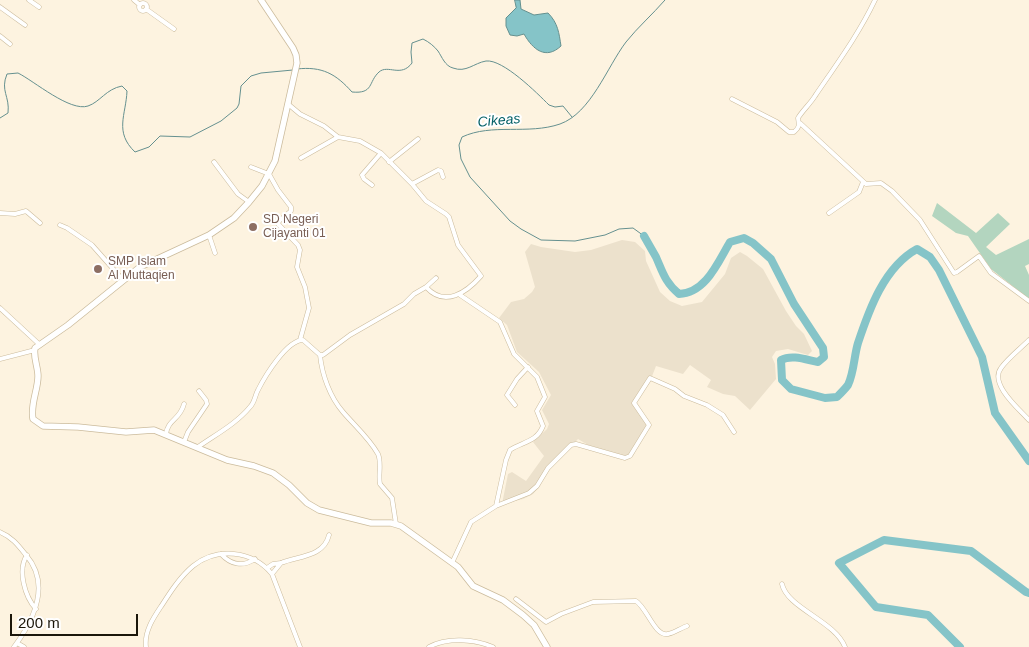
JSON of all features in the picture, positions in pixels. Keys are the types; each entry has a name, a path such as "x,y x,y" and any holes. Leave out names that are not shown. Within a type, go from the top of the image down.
{"main road":[{"path":"264,1 296,55 278,154 269,174 249,202 234,218 209,235 140,267 35,350 38,374 32,414 33,419 43,426 78,427 117,432 151,430 166,434 227,460 254,466 273,473 289,485 307,503 319,510 371,522 396,524 452,563 464,573 473,586 503,600 524,615 537,630 547,647"}],"street":[{"path":"29,0 39,7"},
{"path":"134,0 140,5 146,4 146,9 174,29"},
{"path":"875,0 866,20 812,101 798,118 800,123 863,182 868,185 881,184 892,191 920,220 954,273 979,256 992,272 1029,301"},
{"path":"0,7 25,25"},
{"path":"0,36 10,44"},
{"path":"732,99 777,122 792,133 797,130 800,123"},
{"path":"288,104 300,114 324,126 338,137 360,141 381,153 426,201 449,217 458,245 481,276 460,295"},
{"path":"301,158 338,137"},
{"path":"389,162 418,139"},
{"path":"372,185 362,175 381,153"},
{"path":"214,162 238,194 249,202"},
{"path":"251,167 269,174 291,207 289,214 279,221 278,225 298,245 300,250 297,267 305,287 309,308 300,340"},
{"path":"412,184 438,170 441,171 444,177"},
{"path":"829,212 858,192 863,182"},
{"path":"0,213 14,214 27,211 40,223"},
{"path":"60,225 92,245 123,280"},
{"path":"209,235 216,253"},
{"path":"320,355 404,304 436,278"},
{"path":"426,287 435,295 460,295 499,320 514,354 539,380 545,397 537,411 542,428 531,440 510,450 496,506"},
{"path":"0,308 40,345"},
{"path":"198,448 250,408 260,385 281,354 292,344 304,340 320,355 324,375 336,403 378,454 380,461 380,484 392,498 396,524"},
{"path":"1029,340 1000,370 998,377 1001,387 1007,396 1029,420"},
{"path":"0,359 35,350"},
{"path":"515,405 507,395 517,378 528,367"},
{"path":"452,563 472,522 496,506 530,493 537,486 548,468 572,444 625,458 630,456 648,424 634,403 650,378 710,407 726,419 734,432"},
{"path":"184,442 188,432 207,404 199,391"},
{"path":"166,434 169,424 181,414 184,404"},
{"path":"0,532 16,542 33,563 38,578 39,593 36,609 16,645 24,647"},
{"path":"267,568 273,564 316,552 326,544 330,535"},
{"path":"221,554 230,562 236,564 245,564 255,559"},
{"path":"146,647 146,634 150,624 176,584 197,563 221,554 235,554 255,559 267,568 272,574 300,647"},
{"path":"26,555 23,562 25,587 29,600 36,609"},
{"path":"272,574 281,563"},
{"path":"782,584 787,596 838,636 845,647"},
{"path":"516,599 546,622 561,614 594,602 636,601 641,604 658,631 664,634 670,634 687,626"},
{"path":"429,647 442,642 461,641 479,642 493,647"}],"shaded area":[{"path":"622,240 635,242 645,251 646,261 660,292 670,301 682,306 702,302 725,274 731,258 740,252 747,256 763,269 786,311 804,334 812,351 808,355 788,349 776,351 772,357 775,364 776,379 750,410 735,396 723,394 707,387 711,380 690,365 683,374 656,366 649,384 635,400 634,406 650,427 633,456 628,457 588,445 578,439 545,474 540,486 533,494 523,499 502,504 508,474 512,472 526,481 544,456 533,442 547,429 549,424 542,410 551,395 539,372 517,352 507,325 499,318 511,302 524,299 535,287 525,252 531,244 575,252 591,250"}],"green space":[{"path":"937,203 976,233 998,213 1010,224 986,247 996,255 1029,239 1029,264 1025,266 1029,275 1029,299 991,269 968,236 956,233 932,216"}],"water":[{"path":"515,0 520,0 521,9 534,15 548,13 556,24 561,46 545,53 531,45 524,34 510,35 506,26 506,18 516,8"}],"waterway":[{"name":"Cikeas","path":"644,236 633,228 619,229 605,235 575,241 541,240 510,221 470,177 461,159 459,145 462,137 474,133 548,127 560,124 571,118 581,110 598,88 626,42 665,0"},
{"path":"297,69 321,70 340,80 352,92 364,91 370,86 379,72 386,69 403,70 408,67 412,63 412,43 423,39 435,47 450,67 466,69 486,61 501,65 519,78 549,105 555,107 563,106 572,117"},
{"path":"0,118 8,113 8,102 4,85 7,74 18,73 52,95 80,107 88,106 112,90 122,86 127,91 123,130 129,145 135,152 149,147 160,136 190,137 221,121 237,108 241,86 251,76 261,73 293,70"},
{"path":"644,236 667,281 679,294 697,288 704,282 716,267 730,242 744,238 753,243 771,259 794,304 823,348 824,357 818,362 795,357 781,360 782,380 791,389 825,398 837,397 848,385 852,375 858,343 879,290 895,267 917,249 930,257 939,270 982,357 995,413 1029,461"},
{"path":"960,647 928,615 876,607 839,563 884,540 971,551 1029,593"}],"place":[{"name":"SD Negeri Cijayanti 01","path":"253,227"},
{"name":"SMP Islam Al Muttaqien","path":"98,269"}]}
